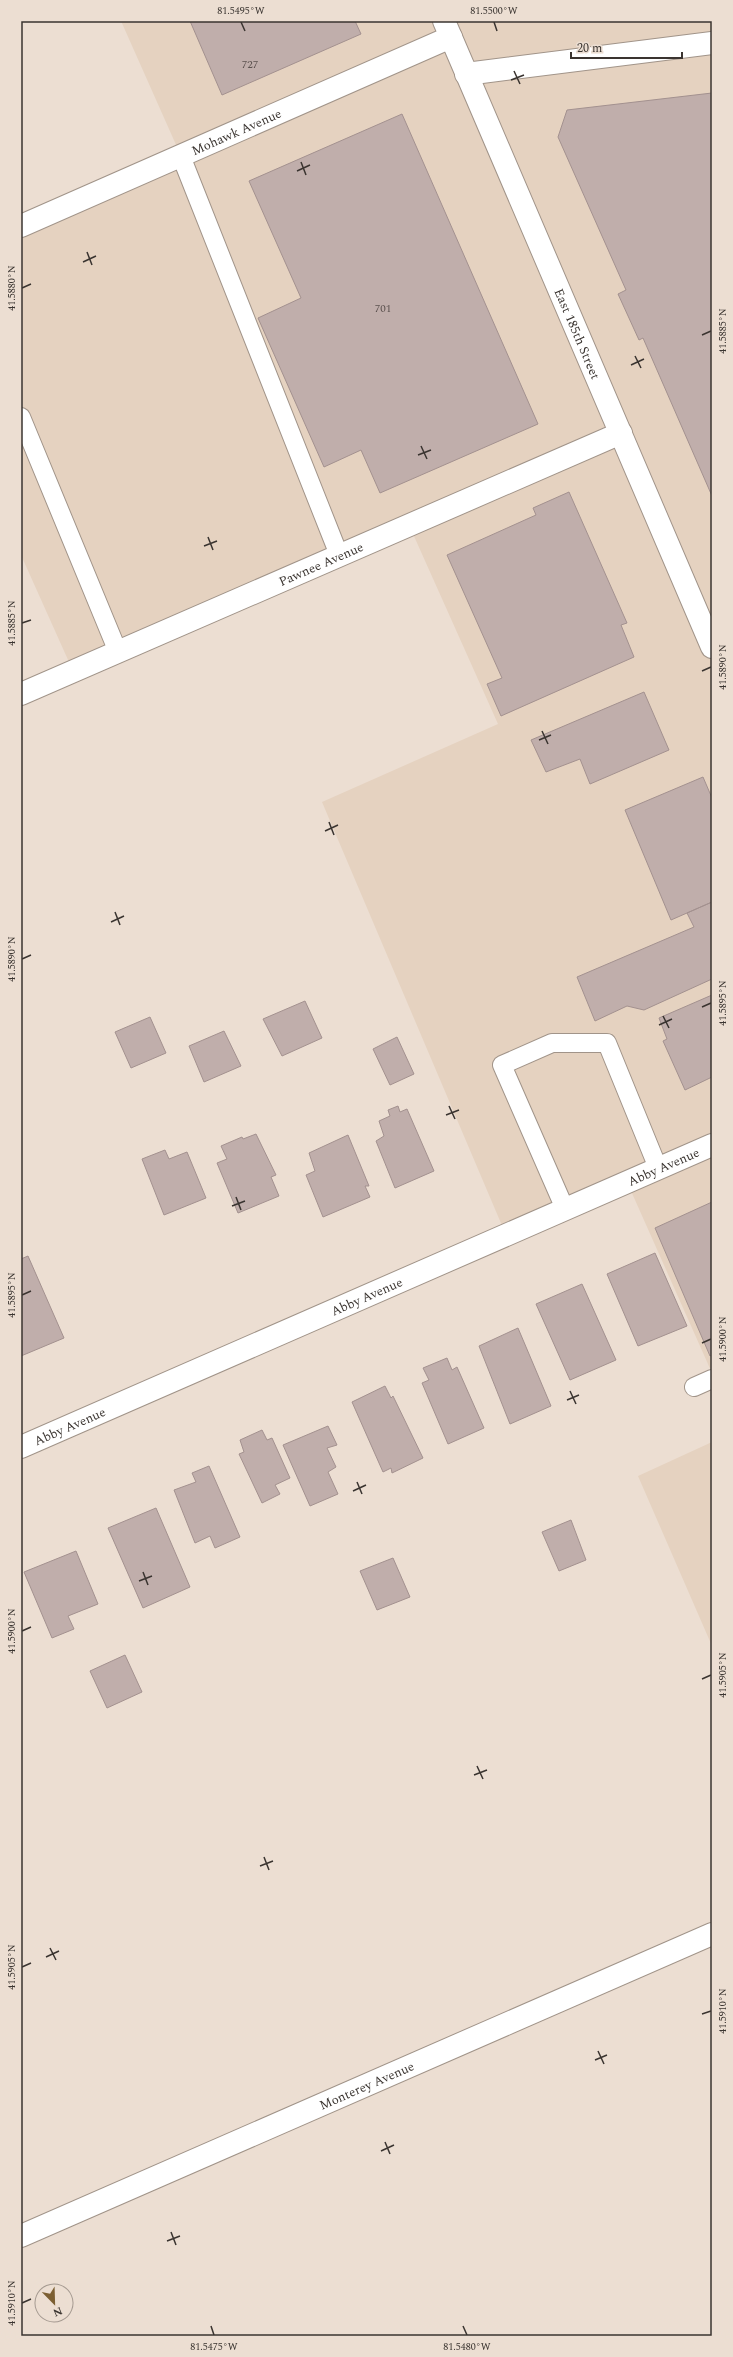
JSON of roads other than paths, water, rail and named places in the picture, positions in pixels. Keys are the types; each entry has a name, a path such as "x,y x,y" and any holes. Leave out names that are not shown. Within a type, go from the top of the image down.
{"street":[{"name":"East 185th Street","path":"447,29 712,647"},
{"name":"Mohawk Avenue","path":"21,226 181,156 447,29"},
{"path":"466,74 712,43"},
{"name":"Pawnee Avenue","path":"21,694 621,433"},
{"name":"Abby Avenue","path":"21,1448 712,1145"},
{"name":"Monterey Avenue","path":"21,2236 712,1934"}],"lane":[{"path":"181,156 339,555"},
{"path":"21,417 118,652"},
{"path":"565,1209 502,1066 552,1043 607,1043 658,1168"},
{"path":"694,1387 712,1379"}]}
